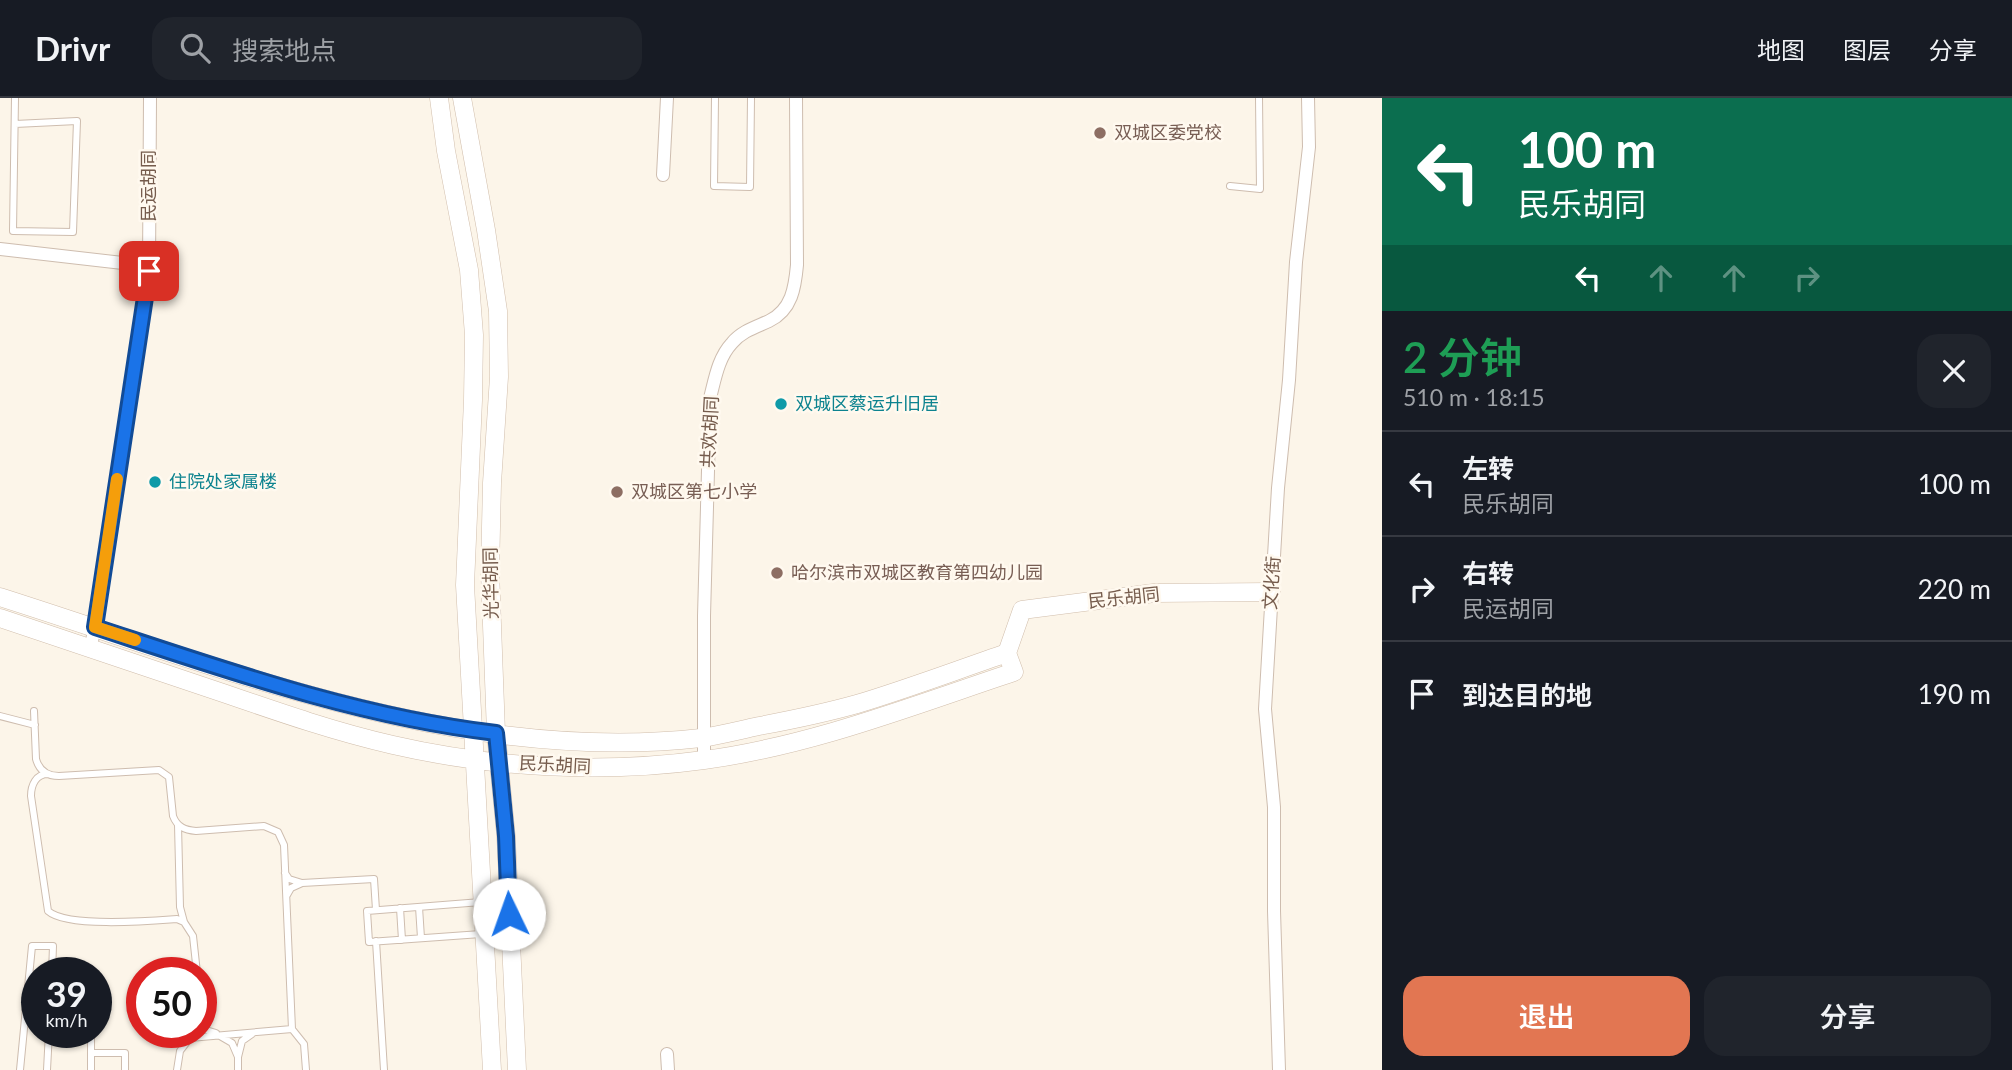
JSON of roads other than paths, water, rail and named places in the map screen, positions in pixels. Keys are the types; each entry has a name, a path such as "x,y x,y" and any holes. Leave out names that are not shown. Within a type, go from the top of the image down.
{"street":[{"name":"民运胡同","path":"91,648 149,266 150,98"},
{"name":"光华胡同","path":"439,98 446,151 469,270 474,335 465,585 492,1070"},
{"name":"光华胡同","path":"462,98 498,311 499,377 492,483 491,571 496,733 506,836 517,1070"},
{"path":"663,175 667,98"},
{"name":"共欢胡同","path":"704,760 704,616 710,398 717,368 732,342 784,310 794,292 797,265 796,98"},
{"name":"文化街","path":"1279,1070 1274,807 1265,709 1296,262 1309,147 1308,98"},
{"path":"0,249 149,266"},
{"name":"民乐胡同","path":"0,618 354,735 473,759 590,767 657,765 748,753 853,726 1014,672 1007,653 1022,610 1154,593 1272,592"},
{"name":"民乐胡同","path":"0,597 298,691 423,722 496,733 594,741 658,741 704,737 855,704 1007,653"},
{"path":"667,1054 668,1070"}],"lane":[{"path":"15,98 13,230 73,232 76,121 15,124"},
{"path":"715,98 714,186 750,187 751,98"},
{"path":"1230,187 1260,189 1259,98"},
{"path":"34,711 36,759 31,796 48,911 58,918 116,922 177,919 184,922"},
{"path":"0,716 35,725"},
{"path":"36,759 42,771 53,776"},
{"path":"33,784 40,775 159,770 169,778 171,809 178,825 180,907 184,922 193,936 196,957"},
{"path":"178,825 190,831 264,826 272,828 282,839 292,1029 304,1044 306,1070"},
{"path":"178,851 187,835 223,829"},
{"path":"285,872 289,879 302,883 374,879 376,910"},
{"path":"286,900 291,888 302,883"},
{"path":"481,902 367,911 369,942 483,934"},
{"path":"419,907 421,938"},
{"path":"400,908 402,940"},
{"path":"376,941 384,1070"},
{"path":"31,957 32,946 53,946 53,957"},
{"path":"220,1035 292,1029"},
{"path":"238,1070 242,1041 258,1032"},
{"path":"217,1034 232,1042 238,1057"},
{"path":"20,1070 22,1048"},
{"path":"47,1070 48,1048"},
{"path":"91,1048 91,1070"},
{"path":"177,1070 182,1048"},
{"path":"91,1053 125,1053 125,1070"}],"place":[{"name":"双城区委党校","path":"1100,133"},
{"name":"双城区蔡运升旧居","path":"781,404"},
{"name":"住院处家属楼","path":"155,482"},
{"name":"双城区第七小学","path":"617,492"},
{"name":"哈尔滨市双城区教育第四幼儿园","path":"777,573"}]}
